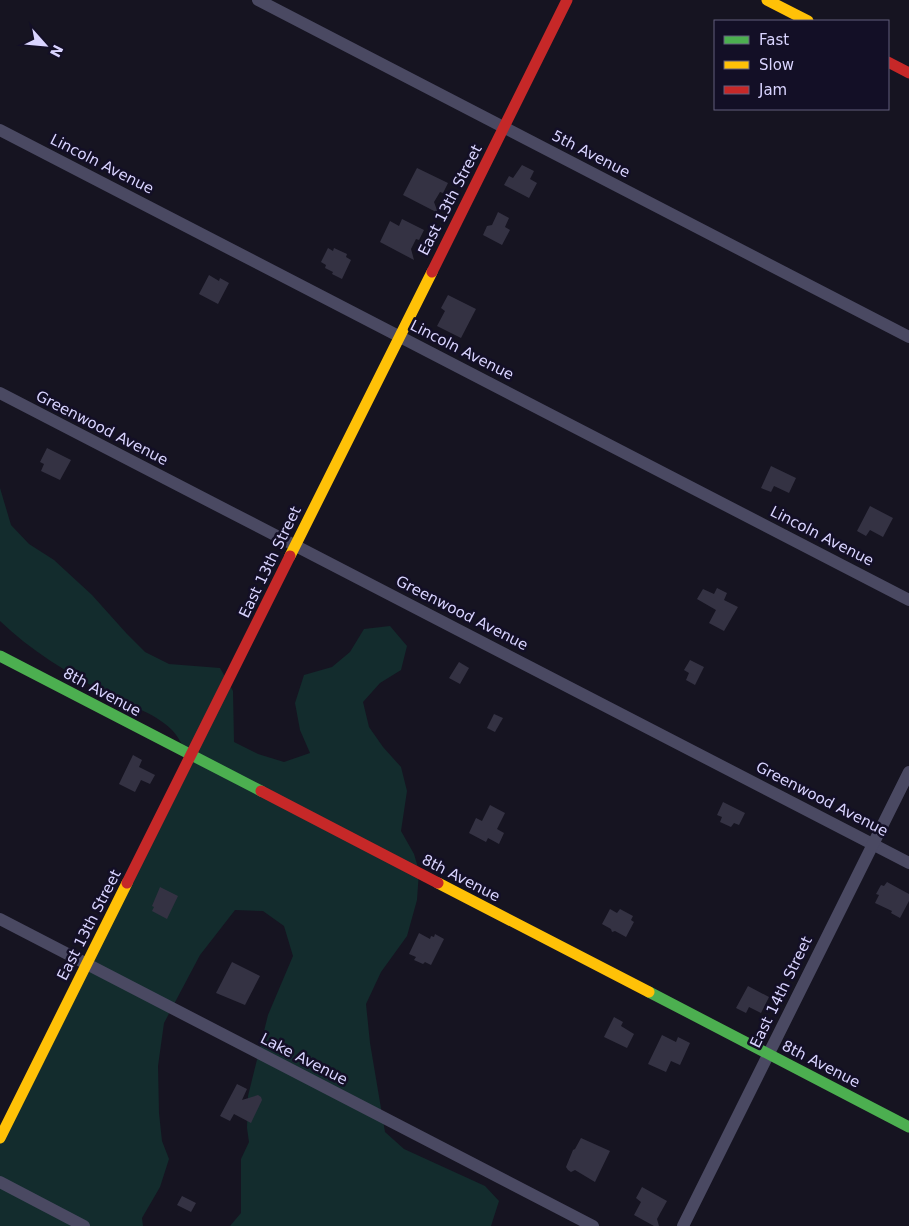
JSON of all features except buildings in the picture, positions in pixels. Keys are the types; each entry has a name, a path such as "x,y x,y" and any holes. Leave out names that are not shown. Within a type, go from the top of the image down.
{"street":[{"name":"5th Avenue","path":"258,0 909,337"},
{"name":"East 13th Street","path":"0,1138 567,0"},
{"path":"767,0 806,20"},
{"path":"889,63 909,73"},
{"name":"Lincoln Avenue","path":"0,130 909,600"},
{"name":"Greenwood Avenue","path":"0,393 909,863"},
{"name":"8th Avenue","path":"0,656 909,1127"},
{"name":"East 14th Street","path":"683,1226 909,772"},
{"name":"Lake Avenue","path":"0,919 593,1226"},
{"path":"0,1182 84,1226"}],"green space":[{"path":"0,488 11,525 29,544 54,560 92,595 145,652 169,664 220,668 233,691 234,742 258,754 284,762 310,753 300,730 295,703 304,675 332,667 350,652 364,629 390,626 407,646 401,670 380,683 363,702 369,727 383,747 401,767 407,791 401,831 414,854 419,871 417,900 407,936 381,972 366,1004 370,1043 385,1132 404,1149 485,1186 499,1201 491,1226 230,1226 241,1213 241,1159 249,1142 247,1128 248,1096 268,1015 293,956 284,926 263,911 235,910 200,955 164,1023 158,1066 159,1113 162,1141 169,1159 160,1187 142,1218 143,1226 0,1226 0,1137 187,752 174,732 165,723 148,713 113,698 63,669 24,642 0,621"}],"traffic: fast":[{"path":"0,656 261,791"},
{"path":"649,992 909,1127"}],"traffic: slow":[{"path":"767,0 806,20"},
{"path":"290,556 432,272"},
{"path":"0,1138 127,883"},
{"path":"438,883 649,992"}],"traffic: jam":[{"path":"432,272 567,0"},
{"path":"889,63 909,73"},
{"path":"127,883 290,556"},
{"path":"261,791 438,883"}]}
